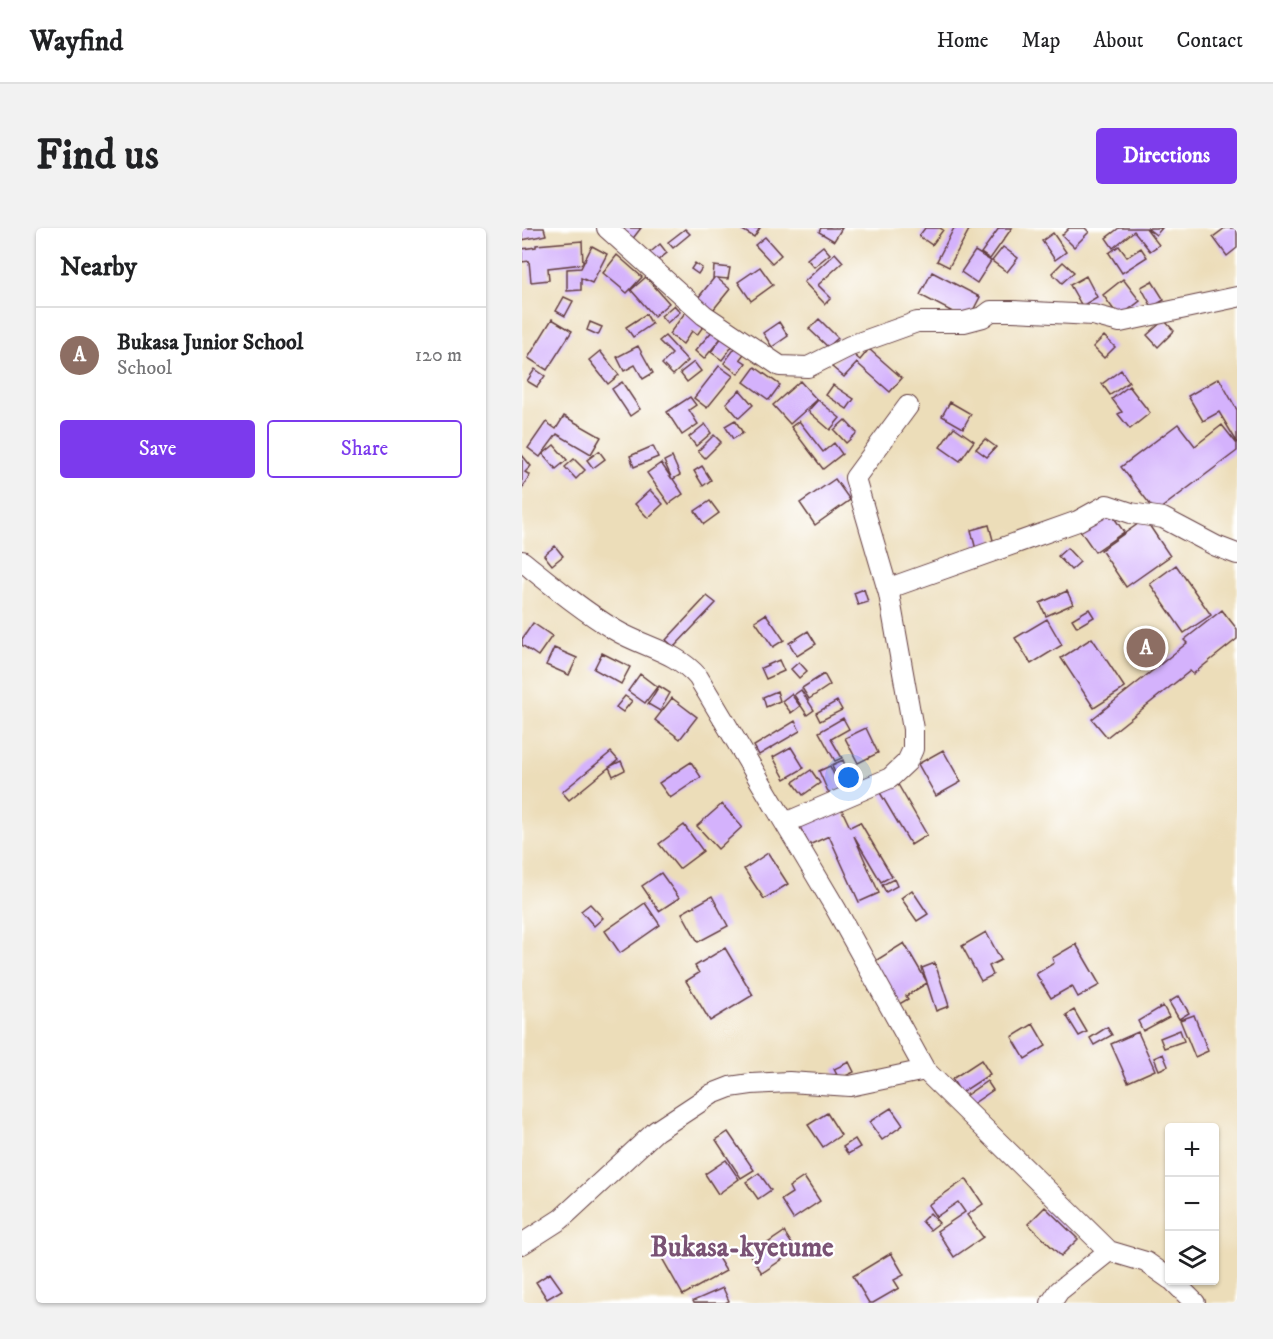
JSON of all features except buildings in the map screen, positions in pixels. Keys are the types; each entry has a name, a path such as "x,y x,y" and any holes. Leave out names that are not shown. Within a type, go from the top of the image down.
{"street":[{"path":"607,228 704,315 780,366 808,368 850,346 917,322 964,322 983,317 991,311 1094,315 1120,322 1237,297"},
{"path":"785,823 890,778 907,762 913,749 913,729 889,594 855,478 908,406"},
{"path":"889,594 895,586 904,582 1078,521 1107,505 1131,513 1163,518 1216,546 1237,554"},
{"path":"522,561 616,631 675,657 689,666 698,677 836,909 925,1070 1109,1251 1146,1262 1165,1276"},
{"path":"522,1244 561,1220 656,1131 712,1094 730,1087 751,1084 789,1082 850,1086 925,1070"},
{"path":"1051,1303 1059,1291 1109,1251"},
{"path":"1176,1285 1194,1303"}],"place":[{"name":"Bukasa Junior School","path":"1146,648"}],"district":[{"name":"Bukasa-kyetume","path":"742,1247"}]}
